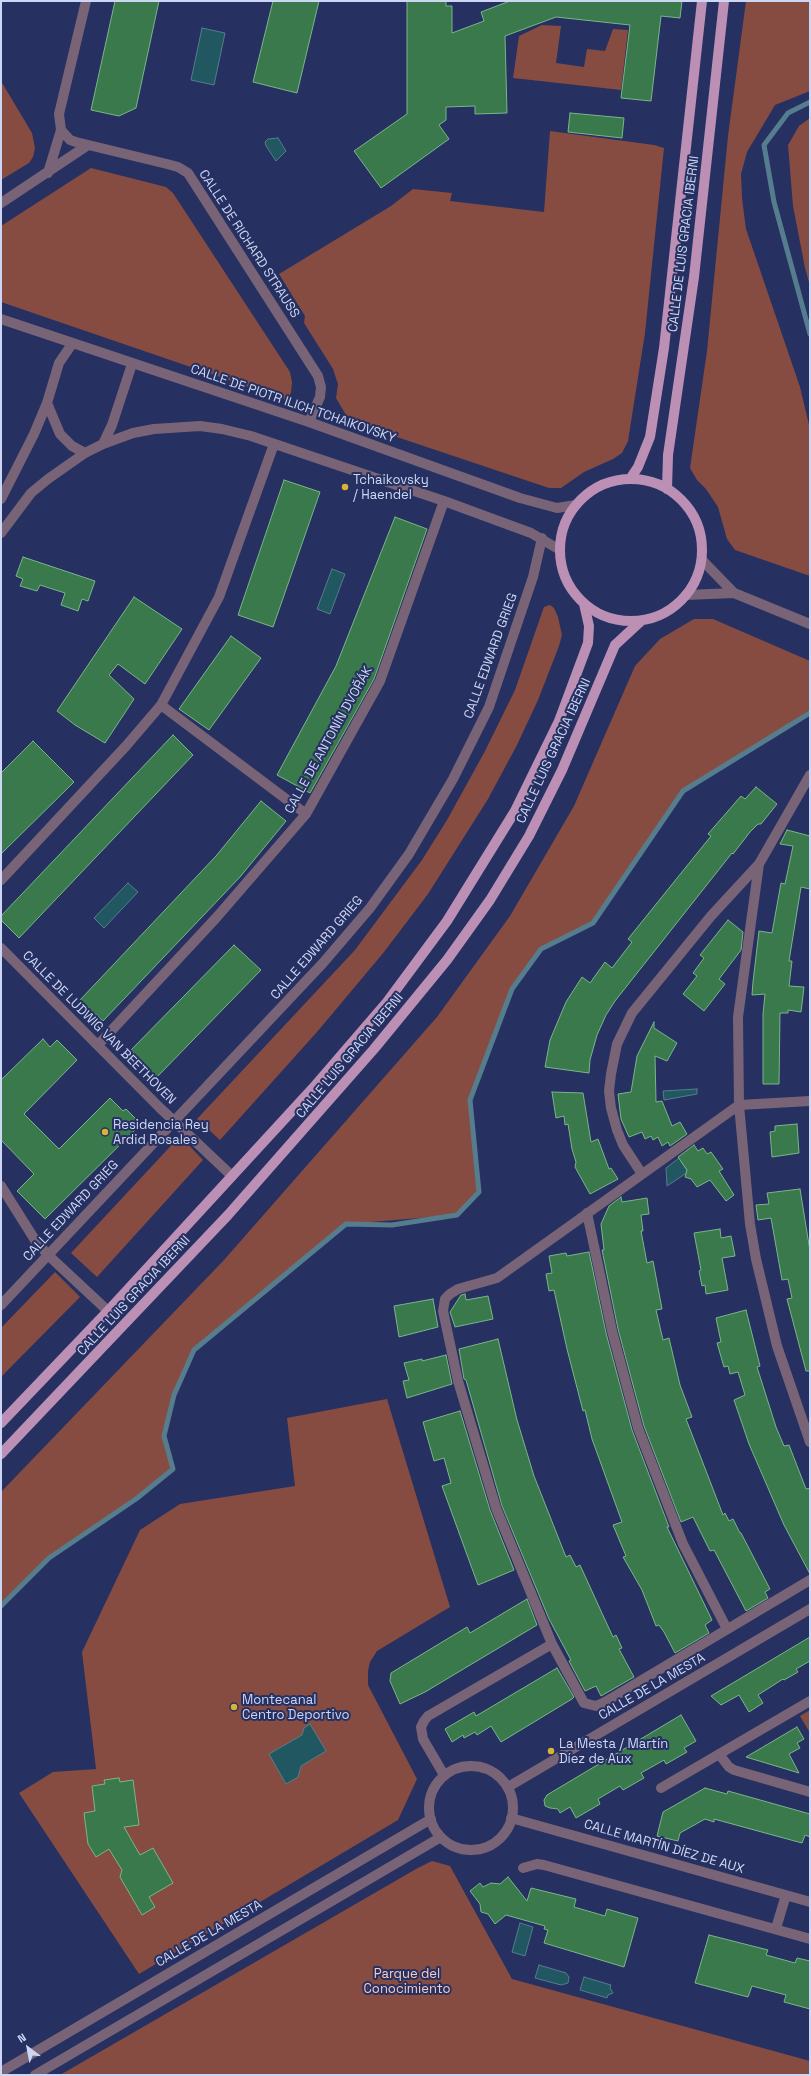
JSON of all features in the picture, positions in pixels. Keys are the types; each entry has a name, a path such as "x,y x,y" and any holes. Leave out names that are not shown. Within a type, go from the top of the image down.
{"main road":[{"name":"CALLE DE LUIS GRACIA IBERNI","path":"630,480 638,467 650,437 664,348 702,1"},
{"name":"CALLE DE LUIS GRACIA IBERNI","path":"667,489 668,455 694,277 724,1"},
{"path":"630,480 649,482 667,489 678,497 695,519 701,539 702,560 694,584 686,595 671,610 641,621 629,621 605,616 584,604 576,595 564,574 560,550 564,526 576,505 595,489 612,482 630,480"},
{"name":"CALLE LUIS GRACIA IBERNI","path":"1,1423 108,1311 313,1088 387,1002 447,921 515,811 559,721 583,660 590,630 584,604"},
{"name":"CALLE LUIS GRACIA IBERNI","path":"1,1454 228,1215 374,1049 447,960 490,900 529,836 562,770 615,645 641,621"}],"street":[{"path":"48,173 61,130 59,114 86,1"},
{"name":"CALLE DE RICHARD STRAUSS","path":"61,130 70,140 178,167 188,173 318,376 321,387 320,397 309,422"},
{"path":"1,203 88,145"},
{"name":"CALLE DE PIOTR ILICH TCHAIKOVSKY","path":"1,319 309,422 543,506 557,508 576,505"},
{"path":"1,499 26,453 47,403 59,363 72,344"},
{"path":"103,444 112,425 132,364"},
{"path":"47,403 60,434 72,446 85,453"},
{"path":"1,533 32,494 48,478 85,453 103,444 133,433 181,426 222,429 274,444 520,528 542,538 560,550"},
{"path":"1,880 126,746 161,705 219,597 274,444"},
{"name":"CALLE DE ANTONÍN DVOŘÁK","path":"98,1045 216,918 306,814 380,681 444,502"},
{"name":"CALLE EDWARD GRIEG","path":"1,1304 323,963 370,908 409,854 453,779 489,707 530,584 542,538"},
{"path":"702,560 734,593 810,624"},
{"path":"686,595 734,593"},
{"path":"161,705 306,814"},
{"path":"642,1174 623,1145 616,1130 611,1108 611,1074 617,1044 632,1013 711,916 759,864 810,775"},
{"path":"759,864 738,1017 739,1106 750,1224 756,1259 778,1346 810,1442"},
{"name":"CALLE DE LUDWIG VAN BEETHOVEN","path":"1,948 174,1121 232,1176"},
{"path":"810,1101 739,1106 497,1278 455,1291 445,1299 443,1305 458,1381 496,1508 520,1572 552,1644 584,1703 596,1706 810,1580"},
{"path":"1,1186 35,1240 48,1255 108,1311"},
{"path":"587,1213 612,1331 638,1428 683,1544 727,1629"},
{"name":"CALLE DE LA MESTA","path":"508,1786 810,1609"},
{"path":"444,1775 423,1739 421,1727 428,1716 552,1644"},
{"path":"661,1788 810,1701"},
{"path":"719,1754 729,1767 734,1770 810,1792"},
{"path":"479,1766 498,1775 508,1786 513,1802 511,1818 506,1832 500,1839 485,1848 466,1850 456,1847 441,1836 431,1819 429,1810 431,1797 436,1784 444,1775 460,1767 479,1766"},
{"name":"CALLE MARTÍN DÍEZ DE AUX","path":"511,1818 810,1902"},
{"name":"CALLE DE LA MESTA","path":"1,2072 431,1819"},
{"path":"35,2075 441,1836"},
{"path":"523,1868 537,1864 544,1865 776,1928 810,1939"},
{"path":"776,1928 786,1895"}],"green space":[{"path":"746,1 810,1 810,91 775,105 747,152 741,174 746,229 800,387 810,429 810,576 735,550 727,539 718,507 706,489 697,480 690,468 707,351 728,136"},
{"path":"542,25 561,26 556,63 584,67 587,49 605,51 613,29 628,30 621,90 513,78 519,36"},
{"path":"1,81 32,133 35,148 33,157 29,163 1,180"},
{"path":"810,118 810,286 793,206 788,145 799,126"},
{"path":"550,131 654,145 664,148 645,333 628,441 622,453 613,459 584,472 561,488 549,488 358,424 346,415 336,398 338,384 333,369 304,323 305,316 279,274 391,206 413,189 452,193 450,201 544,212"},
{"path":"91,168 166,187 173,193 290,372 292,382 291,393 287,400 1,302 1,226"},
{"path":"550,605 554,608 558,617 562,635 559,646 538,700 517,745 488,799 428,894 384,952 317,1032 220,1140 197,1119 355,950 422,860 447,820 485,751 515,690 544,607"},
{"path":"694,619 713,619 810,661 810,713 683,791 593,923 541,949 512,988 470,1100 479,1192 457,1215 346,1224 194,1350 174,1395 164,1436 173,1469 136,1499 49,1558 1,1606 1,1492 224,1260 437,1017 510,916 574,806 635,666 660,639"},
{"path":"180,1136 203,1160 97,1277 71,1253"},
{"path":"55,1272 80,1297 1,1377 1,1328"},
{"name":"Montecanal Centro Deportivo","path":"387,1399 450,1607 377,1651 370,1662 368,1671 368,1685 417,1779 398,1820 139,1974 19,1793 53,1772 96,1769 82,1652 140,1530 180,1504 295,1486 287,1418"},
{"path":"810,1710 810,1733 800,1716"},
{"name":"Parque del Conocimiento","path":"432,1861 450,1866 512,1979 810,2061 810,2075 60,2075"}],"shaded area":[{"path":"202,28 225,33 214,85 191,80"},
{"path":"278,138 286,151 276,161 265,142 268,139"},
{"path":"332,569 345,574 330,614 317,609"},
{"path":"128,883 138,892 104,928 94,918"},
{"path":"697,1089 697,1094 664,1100 663,1091"},
{"path":"679,1158 688,1172 667,1186 666,1168"},
{"path":"310,1724 326,1751 301,1766 298,1777 286,1784 269,1754 302,1735 304,1728"},
{"path":"520,1923 533,1927 525,1956 512,1952"},
{"path":"539,1965 566,1973 569,1977 568,1983 561,1985 535,1978"},
{"path":"584,1977 611,1985 610,1988 613,1993 608,1995 607,1998 580,1990"}],"building":[{"path":"115,1 159,1 136,108 119,116 91,110"},
{"path":"273,1 319,1 297,93 253,82"},
{"path":"407,1 446,1 446,6 452,6 452,33 484,21 481,12 510,1 682,1 680,18 661,16 651,101 621,98 630,25 556,17 505,36 507,113 475,114 475,106 446,107 446,120 439,125 449,139 381,188 354,151 407,114"},
{"path":"570,113 624,118 622,138 568,132"},
{"path":"284,480 320,492 273,627 238,615"},
{"path":"395,517 427,529 374,679 310,793 277,775 336,666"},
{"path":"23,557 95,581 88,601 82,599 78,611 61,605 65,593 40,585 37,591 20,586 23,579 16,576"},
{"path":"134,597 182,629 145,684 118,664 109,675 134,699 105,743 75,725 57,711"},
{"path":"231,636 261,658 209,730 179,709"},
{"path":"173,735 193,755 19,938 1,920 1,916"},
{"path":"33,741 74,782 1,854 1,773"},
{"path":"756,787 777,804 761,824 758,824 750,832 733,854 732,853 615,1001 606,1015 597,1035 590,1060 589,1073 545,1067 550,1040 566,1002 582,977 590,983 605,962 612,968 632,942 628,939 711,836 708,834 741,796 745,799"},
{"path":"261,801 286,821 240,877 103,1021 80,1000 216,856"},
{"path":"787,830 810,836 810,889 801,887 789,961 792,961 789,986 804,987 801,1012 788,1010 788,1013 780,1013 779,1084 763,1084 763,1014 765,994 752,995 753,982 759,931 772,933 781,883 785,884 793,846 780,844"},
{"path":"728,920 743,932 741,950 719,979 725,984 704,1011 683,994 697,976 693,973 704,958 700,955"},
{"path":"234,945 261,970 157,1077 131,1050"},
{"path":"654,1022 654,1028 677,1043 667,1061 655,1056 656,1102 662,1101 672,1126 680,1122 687,1134 670,1146 668,1142 662,1146 658,1137 653,1140 651,1136 645,1139 642,1132 629,1137 621,1119 618,1094 631,1092 637,1056"},
{"name":"Residencia Rey Ardid Rosales","path":"43,1039 50,1047 57,1040 77,1060 24,1114 59,1149 110,1098 123,1111 126,1109 141,1124 45,1219 17,1191 34,1174 1,1140 1,1080"},
{"path":"552,1092 583,1093 591,1142 598,1139 609,1169 611,1168 618,1179 590,1194 575,1167 576,1162 572,1149 568,1124 565,1125 564,1116 556,1118"},
{"path":"797,1124 799,1153 772,1157 770,1132 775,1131 775,1126"},
{"path":"694,1145 698,1151 703,1148 707,1154 711,1152 723,1169 719,1171 734,1195 726,1201 710,1180 697,1187 691,1179 685,1177 687,1170 678,1157"},
{"path":"800,1189 810,1251 810,1371 806,1371 787,1299 792,1298 788,1279 782,1280 771,1218 758,1220 756,1205 769,1204 767,1193"},
{"path":"621,1197 622,1202 647,1198 649,1214 641,1215 643,1231 641,1231 647,1263 653,1261 662,1309 656,1310 663,1340 669,1338 680,1385 692,1417 686,1419 723,1515 725,1513 729,1521 733,1519 770,1589 765,1592 768,1598 746,1611 714,1550 710,1551 693,1517 681,1522 644,1426 618,1329 602,1250 604,1250 601,1224 609,1206"},
{"path":"720,1229 721,1238 731,1236 735,1256 722,1258 728,1290 706,1294 705,1285 702,1286 699,1271 701,1270 694,1233"},
{"path":"589,1252 606,1333 632,1430 669,1527 667,1527 712,1620 705,1625 709,1633 675,1653 664,1632 659,1625 656,1626 642,1590 623,1557 626,1556 613,1525 622,1522 592,1439 585,1410 583,1411 554,1290 549,1291 546,1274 552,1273 549,1256 566,1253 567,1256"},
{"path":"465,1294 466,1300 488,1296 493,1319 455,1327 450,1312 461,1295"},
{"path":"433,1299 438,1327 399,1337 394,1306"},
{"path":"746,1310 760,1366 757,1367 776,1427 784,1446 789,1445 806,1489 810,1488 810,1574 784,1525 749,1444 734,1400 745,1395 738,1372 730,1374 728,1366 724,1367 717,1343 721,1342 716,1318"},
{"path":"498,1339 517,1420 534,1476 566,1557 570,1555 576,1567 580,1565 613,1637 616,1635 622,1648 619,1649 634,1677 601,1696 596,1686 585,1691 569,1661 571,1660 549,1619 502,1506 466,1380 464,1379 459,1349"},
{"path":"446,1355 452,1384 407,1398 403,1381 409,1380 404,1363 422,1359 422,1361"},
{"path":"460,1411 490,1510 514,1570 478,1585 442,1486 451,1483 444,1458 434,1461 423,1422"},
{"path":"527,1599 537,1625 425,1692 400,1704 390,1681 391,1673 467,1627 470,1633"},
{"path":"810,1637 810,1661 796,1669 798,1672 784,1680 783,1679 758,1695 763,1703 749,1712 739,1695 721,1705 711,1696"},
{"path":"557,1668 574,1697 572,1699 501,1742 491,1726 477,1735 475,1732 464,1738 463,1735 452,1742 445,1729 474,1712 476,1716"},
{"path":"681,1715 696,1741 684,1748 687,1752 666,1764 664,1760 641,1773 644,1778 623,1790 620,1786 598,1799 600,1804 576,1818 570,1807 560,1813 558,1809 545,1806 544,1800 547,1795"},
{"path":"797,1727 804,1739 797,1743 800,1748 789,1754 799,1773 746,1757"},
{"path":"119,1778 120,1782 133,1780 139,1825 124,1827 140,1855 153,1848 173,1883 149,1897 155,1907 142,1915 120,1877 122,1870 109,1849 96,1857 88,1844 84,1813 95,1811 92,1786 105,1784 104,1780"},
{"path":"705,1788 727,1794 728,1791 810,1814 810,1837 805,1835 802,1843 714,1819 714,1822 705,1819 680,1833 678,1841 657,1836 663,1812"},
{"path":"508,1877 527,1901 531,1888 576,1899 574,1907 605,1916 607,1909 638,1918 624,1967 544,1943 548,1930 544,1929 545,1926 506,1915 495,1924 488,1914 481,1912 480,1904 470,1891 480,1883 483,1887 491,1883 500,1884"},
{"path":"709,1935 768,1950 766,1955 795,1963 797,1958 810,1961 810,2009 784,2002 786,1995 752,1986 748,1997 695,1983"}],"waterway":[{"path":"810,102 788,113 764,145 774,202 810,334"},
{"path":"1,1606 49,1558 136,1499 173,1469 164,1436 174,1395 194,1350 346,1224 392,1225 457,1215 479,1192 470,1100 512,989 541,949 593,923 683,791 810,713"}],"place":[{"name":"Tchaikovsky / Haendel","path":"345,487"},
{"name":"Residencia Rey Ardid Rosales","path":"105,1132"},
{"name":"Montecanal Centro Deportivo","path":"234,1707"},
{"name":"La Mesta / Martín Díez de Aux","path":"551,1751"}]}
